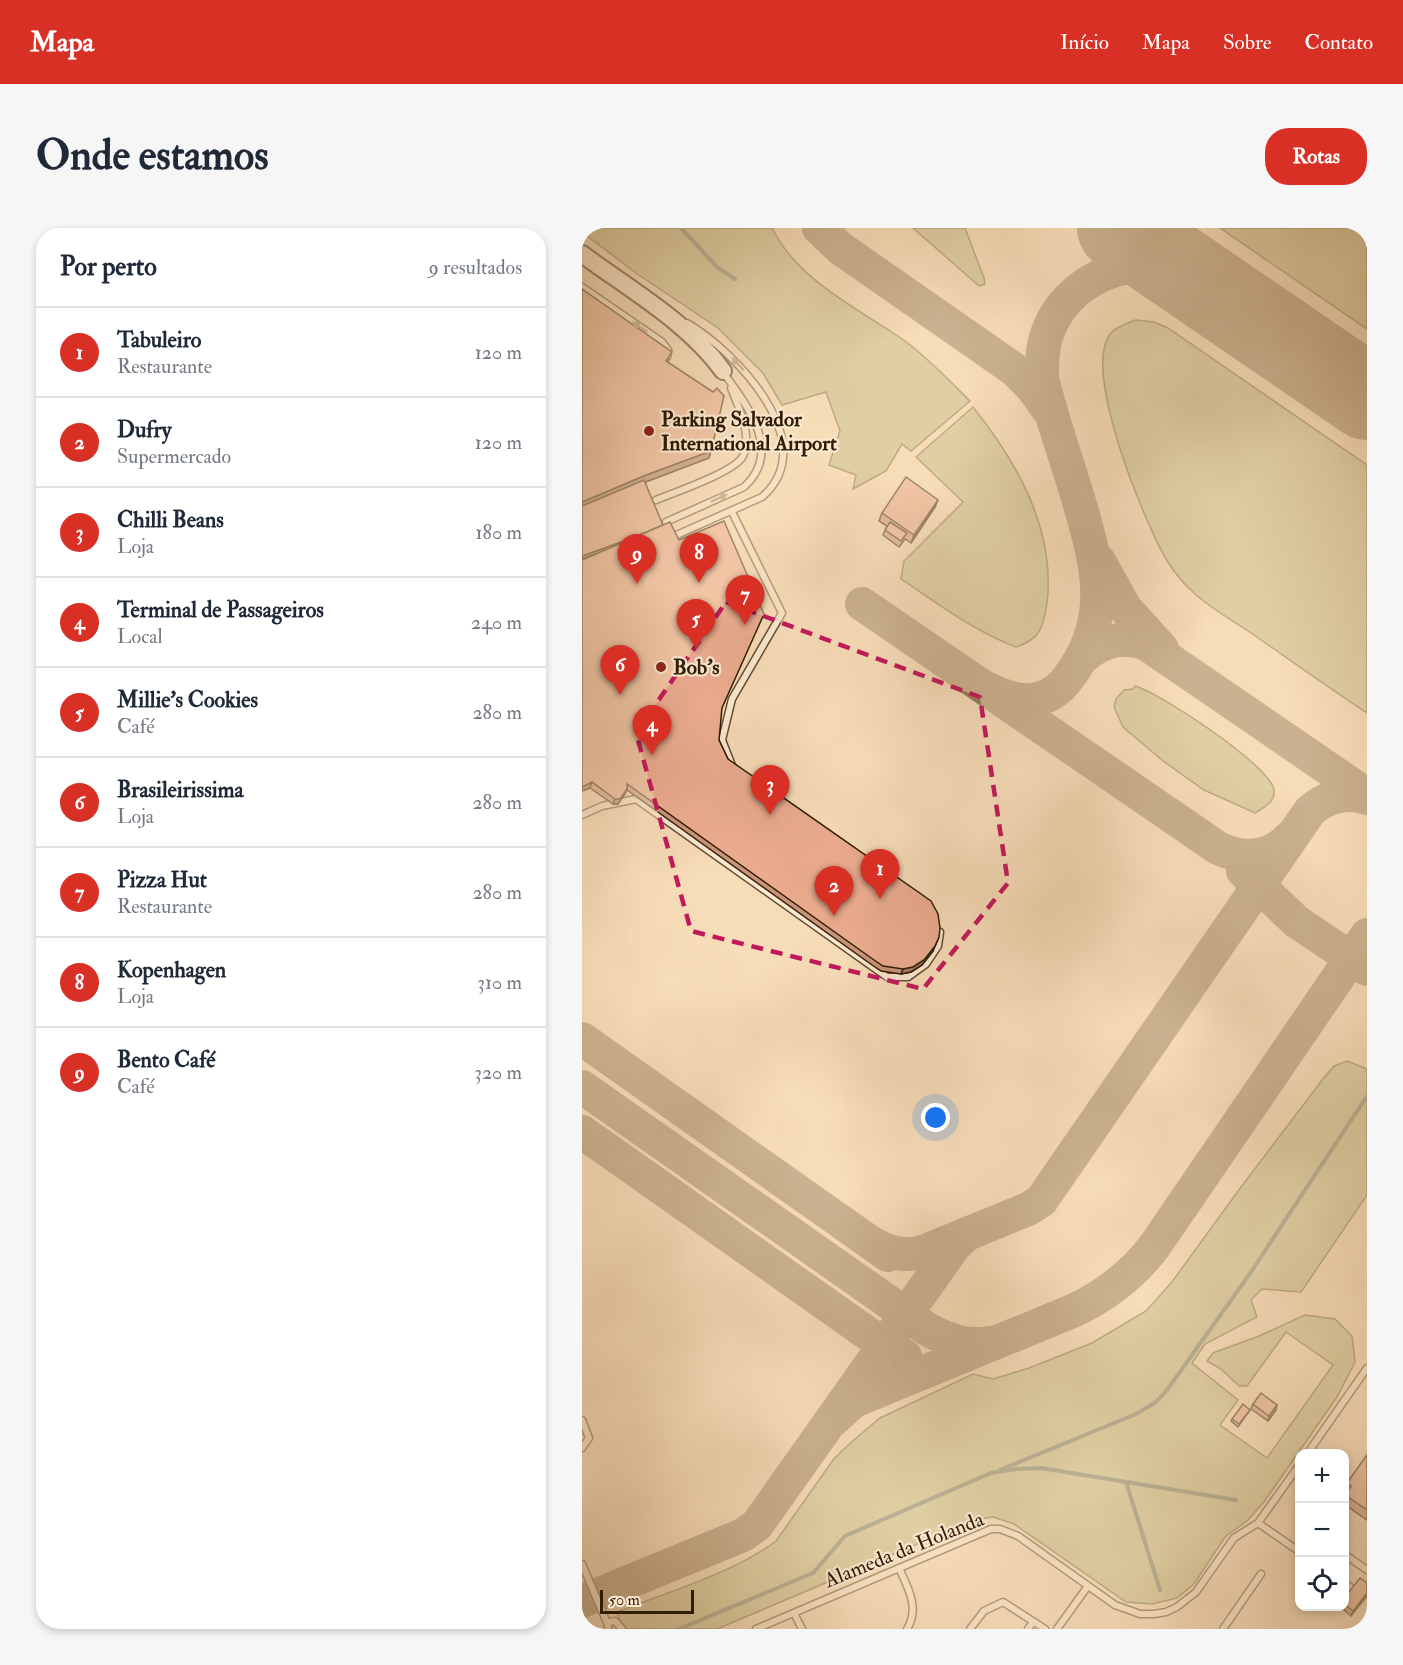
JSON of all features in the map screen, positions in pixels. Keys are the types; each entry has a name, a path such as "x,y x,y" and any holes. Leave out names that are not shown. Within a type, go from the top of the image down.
{"main road":[{"path":"582,254 637,293 695,340 723,371"}],"lane":[{"path":"582,287 666,345 668,354 663,364"},
{"path":"637,293 719,344 744,370 772,411 782,438 782,468 769,492 754,502 672,537"},
{"path":"600,299 605,310"},
{"path":"656,500 728,470 736,465 745,454 744,426 723,371"},
{"path":"666,522 744,487 752,480 761,461 761,448 755,422 723,371"},
{"path":"732,512 782,613 732,699 722,740 734,768 743,775"},
{"path":"582,815 602,806 636,799 887,977 909,977 926,964 938,946 938,921"},
{"path":"1310,1449 1367,1368"},
{"path":"582,1420 589,1438 582,1448"},
{"name":"Alameda da Holanda","path":"756,1629 984,1531 1000,1529 1018,1536 1114,1605 1126,1611 1140,1614 1166,1612 1177,1607 1196,1592 1234,1538 1258,1523 1295,1470"},
{"path":"1258,1523 1295,1549"},
{"path":"1348,1557 1367,1570"},
{"path":"582,1564 608,1627"},
{"path":"899,1568 912,1599 914,1613 907,1629"},
{"path":"1223,1629 1261,1574"},
{"path":"1057,1629 1088,1586"},
{"path":"1349,1586 1353,1589"},
{"path":"970,1629 984,1611 1003,1602 1045,1629"},
{"path":"794,1613 802,1629"},
{"path":"608,1627 611,1621 615,1621 622,1629"},
{"path":"1028,1629 1033,1622"}],"highlighted area":[{"path":"726,602 980,697 1008,883 923,989 691,931 636,733"}],"shaded area":[{"path":"582,228 772,228 783,247 813,279 905,341 970,401 911,451 902,444 886,471 853,489 856,475 829,465 840,431 826,392 782,405 763,373 718,328 636,273 582,232"},
{"path":"913,228 965,228 985,284 979,286"},
{"path":"1220,228 1367,228 1367,329"},
{"path":"1136,320 1154,322 1168,328 1367,465 1367,713 1208,605 1187,586 1166,559 1144,513 1119,445 1109,409 1104,377 1104,350 1112,332"},
{"path":"973,407 1018,474 1039,523 1045,549 1048,576 1044,619 1036,636 1016,647 971,625 901,579 904,561 963,502 916,457"},
{"path":"1135,686 1167,702 1235,748 1268,779 1274,790 1271,801 1255,813 1204,790 1163,761 1123,727 1114,707 1116,699 1124,690 1133,689"},
{"path":"1347,1061 1367,1069 1367,1195 1301,1292 1262,1289 1251,1300 1257,1317 1205,1344 1192,1363 1238,1400 1220,1425 1267,1458 1333,1365 1286,1332 1247,1386 1239,1386 1221,1369 1207,1361 1213,1353 1259,1336 1305,1315 1335,1319 1352,1336 1355,1362 1337,1397 1301,1449 1295,1449 1295,1457 1264,1502 1248,1520 1225,1537 1194,1584 1177,1598 1152,1604 1126,1602 1014,1524 993,1517 974,1520 717,1629 627,1629 619,1619 617,1612 721,1572 776,1541 833,1460 880,1418 973,1374 993,1379 1029,1368 1092,1343 1146,1311 1172,1282 1241,1187 1334,1066"}],"building":[{"name":"Parking Salvador International Airport","path":"582,289 672,352 666,361 713,392 717,388 724,396 711,451 582,502"},
{"path":"906,477 938,500 914,535 882,513"},
{"path":"644,480 663,525 582,556 582,506"},
{"path":"724,521 764,614 722,708 719,740 728,759 931,901 938,914 939,937 924,960 913,967 903,969 883,966 627,784 627,789 620,799 615,799 592,782 582,787 582,560 670,522 679,540"},
{"path":"890,522 907,533 901,541 885,530"},
{"path":"1261,1393 1277,1405 1269,1416 1253,1404"},
{"path":"1243,1404 1250,1410 1239,1424 1232,1419"},
{"path":"1367,1455 1367,1510 1349,1498 1351,1486 1349,1480"},
{"path":"1360,1578 1367,1583 1367,1593 1353,1611 1349,1608 1349,1592"}],"waterway":[{"path":"681,228 717,267 735,279"},
{"path":"1000,1470 1136,1414 1156,1402 1249,1275 1367,1096"},
{"path":"679,1629 813,1573 845,1536 991,1473 1041,1468 1236,1500"},
{"path":"1126,1482 1160,1590"}],"taxiway":[{"path":"819,228 840,248 1015,370 1032,387 1047,408"},
{"path":"982,686 1003,696 1025,700 1036,700 1056,691 1080,660 1090,639 1095,618 1096,574 1087,529 1042,378 1044,347 1053,320 1076,291 1108,273 1125,268 1144,266 1170,270 1194,281 1223,299"},
{"path":"1099,561 1125,608 1162,649"},
{"path":"862,604 1218,848 1246,856 1265,854 1282,845 1289,838"},
{"path":"1081,659 1095,648 1110,642 1127,640 1145,643 1367,795"},
{"path":"870,1242 896,1253 923,1252 1028,1209 1041,1201 1310,811 1323,802 1344,795 1367,798"},
{"path":"1243,871 1297,922 1367,969"},
{"path":"832,1421 854,1401 1075,1310 1109,1290 1129,1274 1156,1244 1367,935"},
{"path":"582,1039 888,1255"},
{"path":"582,1087 927,1329 957,1342 990,1343"},
{"path":"582,1132 884,1345 905,1356"},
{"path":"582,1601 743,1535 757,1525 955,1245 964,1237"}],"runway":[{"path":"1120,228 1367,397"}],"place":[{"name":"Parking Salvador International Airport","path":"649,431"},
{"name":"Kopenhagen","path":"699,583"},
{"name":"Bento Café","path":"637,584"},
{"name":"Pizza Hut","path":"745,625"},
{"name":"Millie's Cookies","path":"696,649"},
{"name":"Bob's","path":"661,667"},
{"name":"Brasileirissima","path":"620,695"},
{"name":"Terminal de Passageiros","path":"652,755"},
{"name":"Chilli Beans","path":"770,815"},
{"name":"Tabuleiro","path":"880,899"},
{"name":"Dufry","path":"834,916"}]}
